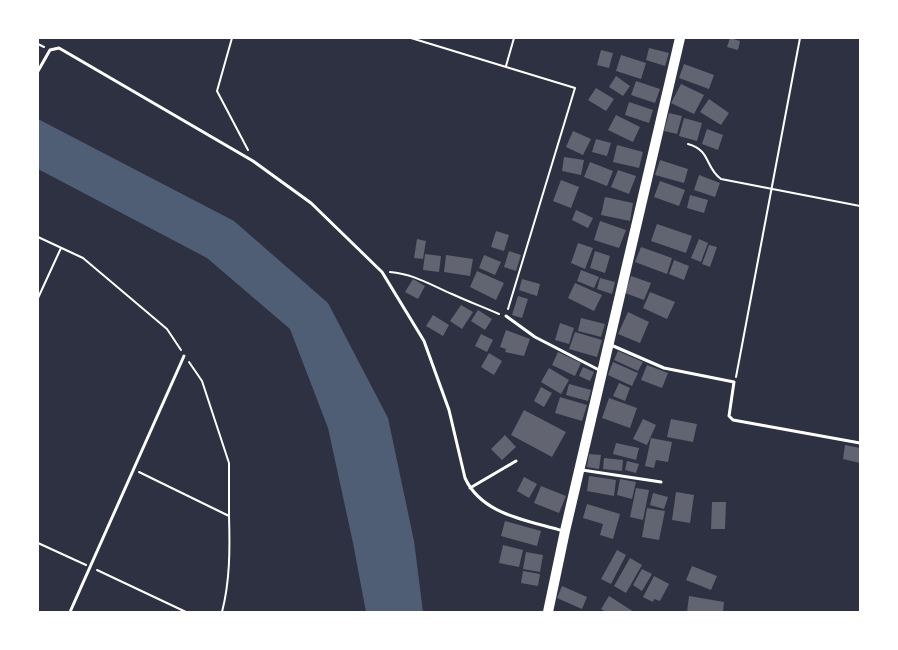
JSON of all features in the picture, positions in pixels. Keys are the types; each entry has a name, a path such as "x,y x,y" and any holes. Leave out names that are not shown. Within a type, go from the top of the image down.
{"main road":[{"path":"548,612 564,531 680,38"}],"lane":[{"path":"38,71 50,50 59,48 253,161 311,204 382,272 424,341 449,410 465,478 470,488 489,506 506,514 564,531"},
{"path":"506,316 535,337 602,371"},
{"path":"608,344 664,368 734,382 729,416 733,420 860,443"},
{"path":"70,612 184,356"},
{"path":"470,488 516,462"},
{"path":"580,469 661,482"}],"path":[{"path":"232,38 217,91 253,161"},
{"path":"382,272 404,273 424,280 506,316 575,88 411,38"},
{"path":"506,66 514,38"},
{"path":"734,382 800,38"},
{"path":"688,144 698,146 708,160 714,174 721,179 860,206"},
{"path":"38,237 83,258 167,329 202,381 229,463 230,544 228,591 222,612"},
{"path":"38,298 61,248"},
{"path":"134,469 229,516"},
{"path":"38,543 186,612"}],"water":[{"path":"38,119 234,221 328,303 388,418 414,541 423,612 366,612 328,428 290,329 207,258 38,169"}],"building":[{"path":"730,38 740,41 738,50 727,47"},
{"path":"649,48 669,53 665,66 646,60"},
{"path":"601,50 613,53 609,68 597,65"},
{"path":"621,55 646,63 641,79 616,71"},
{"path":"684,64 714,75 709,89 679,78"},
{"path":"616,76 630,86 623,96 609,87"},
{"path":"636,81 660,89 655,103 631,95"},
{"path":"681,84 704,95 694,114 671,103"},
{"path":"596,88 614,99 606,111 588,100"},
{"path":"709,99 729,113 721,125 700,112"},
{"path":"629,102 653,110 649,123 625,115"},
{"path":"669,113 682,116 677,134 664,131"},
{"path":"616,115 640,127 633,142 608,130"},
{"path":"684,118 702,123 697,141 679,136"},
{"path":"707,129 723,135 718,150 702,144"},
{"path":"573,131 591,139 583,155 566,147"},
{"path":"596,139 611,143 607,156 592,152"},
{"path":"617,145 643,152 639,168 613,162"},
{"path":"564,157 584,160 581,175 562,171"},
{"path":"660,160 688,169 684,183 655,175"},
{"path":"590,162 613,171 607,186 584,177"},
{"path":"618,170 636,176 629,194 611,187"},
{"path":"699,175 720,183 715,197 694,190"},
{"path":"561,180 579,187 571,208 553,201"},
{"path":"660,181 685,190 679,206 654,197"},
{"path":"690,195 708,200 704,213 687,208"},
{"path":"605,197 633,203 630,221 601,215"},
{"path":"576,210 593,218 588,228 572,220"},
{"path":"600,221 626,230 619,248 594,240"},
{"path":"657,224 692,236 686,253 651,241"},
{"path":"496,231 509,235 504,251 491,247"},
{"path":"417,239 426,241 423,259 414,258"},
{"path":"699,239 708,243 701,262 691,258"},
{"path":"578,243 593,248 585,269 571,263"},
{"path":"709,245 717,247 710,267 702,264"},
{"path":"641,247 672,258 667,274 635,262"},
{"path":"509,251 521,255 516,271 504,267"},
{"path":"595,251 610,256 605,273 590,268"},
{"path":"425,254 441,256 439,272 423,270"},
{"path":"446,255 473,259 470,276 444,272"},
{"path":"484,255 501,262 495,275 479,268"},
{"path":"674,260 689,266 684,280 669,274"},
{"path":"581,270 599,277 594,288 577,281"},
{"path":"477,271 504,283 496,300 470,287"},
{"path":"631,276 651,283 644,300 625,293"},
{"path":"600,278 615,282 612,294 597,289"},
{"path":"413,279 425,286 418,299 405,292"},
{"path":"522,279 540,284 537,296 519,290"},
{"path":"575,283 602,295 594,311 568,298"},
{"path":"650,292 675,302 667,319 643,308"},
{"path":"518,296 528,299 522,318 512,315"},
{"path":"461,305 473,312 462,329 450,321"},
{"path":"478,310 492,319 485,330 471,321"},
{"path":"628,312 649,322 640,343 618,334"},
{"path":"433,315 449,325 443,336 426,326"},
{"path":"581,318 605,324 601,337 578,331"},
{"path":"560,323 574,328 569,344 555,340"},
{"path":"506,330 530,339 524,356 505,352 506,349 500,347"},
{"path":"575,332 602,340 597,357 569,349"},
{"path":"481,334 493,340 487,352 475,346"},
{"path":"618,351 643,362 638,371 614,360"},
{"path":"558,352 581,363 575,376 552,365"},
{"path":"489,353 502,361 494,375 481,367"},
{"path":"613,362 638,373 632,386 608,375"},
{"path":"647,365 668,373 662,388 641,380"},
{"path":"583,367 594,372 590,381 579,376"},
{"path":"549,368 569,380 561,394 541,382"},
{"path":"619,383 630,388 625,401 613,396"},
{"path":"569,384 591,390 588,401 566,395"},
{"path":"541,387 552,393 544,407 534,401"},
{"path":"560,397 587,405 582,421 555,413"},
{"path":"609,398 637,408 630,428 602,418"},
{"path":"524,410 566,432 552,457 511,435"},
{"path":"643,419 656,425 647,445 633,439"},
{"path":"671,419 697,424 693,442 667,437"},
{"path":"505,435 516,447 502,460 491,449"},
{"path":"651,438 672,442 668,462 656,460 654,468 645,466"},
{"path":"616,443 639,448 636,460 613,454"},
{"path":"845,445 860,448 860,463 843,459"},
{"path":"589,454 601,455 599,469 587,467"},
{"path":"604,458 623,460 622,471 603,469"},
{"path":"627,461 639,464 636,473 625,470"},
{"path":"589,476 616,480 614,496 587,491"},
{"path":"524,477 537,484 529,498 517,491"},
{"path":"620,479 636,482 632,499 617,495"},
{"path":"541,486 566,496 559,513 534,503"},
{"path":"636,488 649,490 643,520 630,517"},
{"path":"676,492 694,495 690,523 672,520"},
{"path":"653,493 668,497 664,509 650,505"},
{"path":"712,502 726,502 725,529 711,529"},
{"path":"587,504 620,514 613,539 600,535 603,524 583,518"},
{"path":"647,508 665,511 659,540 642,537"},
{"path":"505,521 541,531 537,546 501,536"},
{"path":"503,545 523,550 519,567 499,563"},
{"path":"617,550 626,555 611,584 601,579"},
{"path":"526,552 543,555 540,572 523,569"},
{"path":"630,558 642,565 626,593 614,586"},
{"path":"692,566 717,576 711,590 686,580"},
{"path":"642,569 652,574 642,591 633,585"},
{"path":"523,571 540,574 538,586 521,583"},
{"path":"654,576 669,584 660,601 654,599 653,602 643,597"},
{"path":"562,586 587,597 582,609 557,598"},
{"path":"609,596 634,612 606,612 601,609"},
{"path":"689,596 724,602 723,612 687,612"}]}
